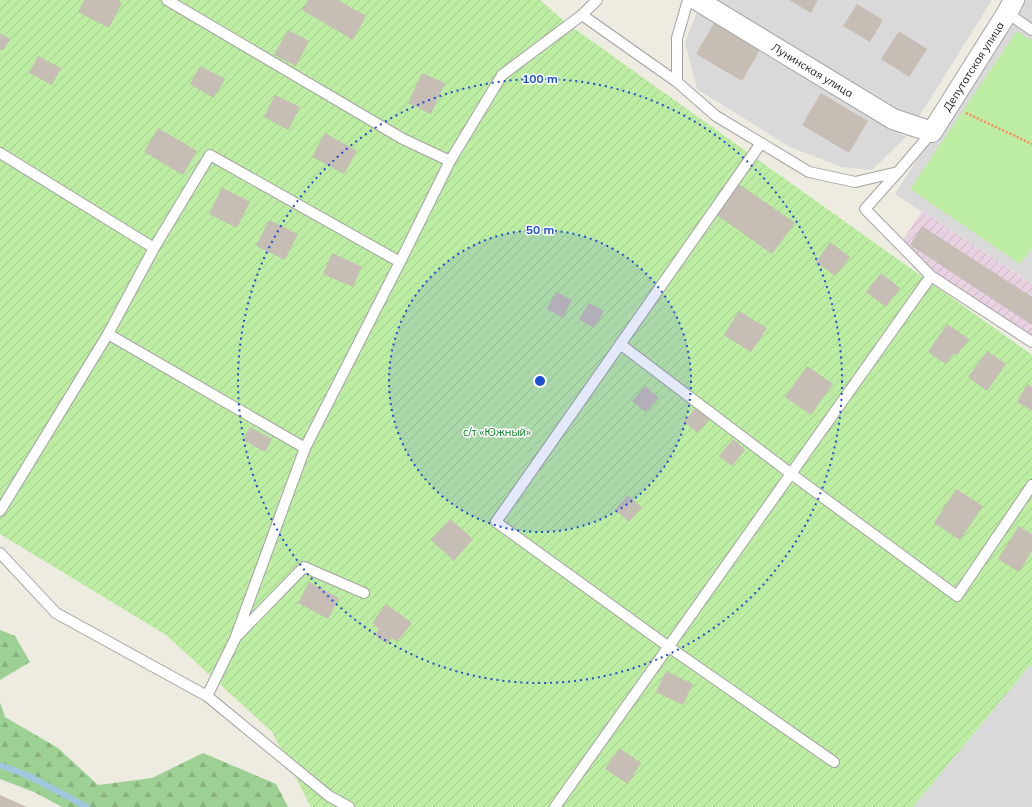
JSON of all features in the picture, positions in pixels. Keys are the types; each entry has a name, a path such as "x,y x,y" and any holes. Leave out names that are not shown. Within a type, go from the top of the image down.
{"street":[{"name":"Лунинская улица","path":"697,0 893,119 932,132"},
{"name":"Депутатская улица","path":"932,132 1010,6"}],"lane":[{"path":"167,0 403,139 450,161"},
{"path":"207,696 235,639 305,448 450,161 502,75 582,15 597,0"},
{"path":"676,82 677,38 688,0"},
{"path":"1010,6 1032,30"},
{"path":"582,15 676,82 716,116 809,172 855,182 898,172"},
{"path":"932,132 865,209 931,276 1032,342"},
{"path":"761,143 496,522 668,647 834,762"},
{"path":"0,153 154,248"},
{"path":"0,511 108,334 154,248 210,155 400,262"},
{"path":"555,807 790,473 931,276"},
{"path":"108,334 305,448"},
{"path":"620,344 790,473 957,596 1032,485"},
{"path":"0,553 56,613 207,696 329,796 349,807"},
{"path":"235,639 304,567 364,593"}],"path":[{"path":"949,105 1032,144"}],"shaded area":[{"path":"717,0 992,0 917,120"},
{"path":"1020,0 1032,0 1032,284 895,194"},
{"path":"698,10 906,137 872,170 842,167 790,147 697,89 685,42"},
{"path":"922,211 1032,284 1032,336 897,249"},
{"path":"1032,663 1032,807 913,807"}],"green space":[{"name":"с/т «Южный»","path":"0,0 540,0 565,22 1032,355 1032,663 913,807 311,807 272,732 166,635 0,534"},
{"path":"1017,31 1032,41 1032,247 1020,264 910,189"},
{"path":"0,630 15,636 30,662 0,680"},
{"path":"0,702 5,717 58,748 98,785 152,778 203,753 276,784 288,807 62,807 34,792 0,779"}],"building":[{"path":"84,0 117,0 122,3 109,28 78,12"},
{"path":"308,0 338,0 366,16 353,40 302,10"},
{"path":"789,0 818,0 811,13"},
{"path":"857,4 883,20 870,42 843,26"},
{"path":"714,23 760,50 742,81 696,54"},
{"path":"288,30 309,41 296,66 274,55"},
{"path":"899,31 927,49 909,77 881,59"},
{"path":"0,33 10,39 3,51 0,49"},
{"path":"38,56 61,68 52,85 29,73"},
{"path":"200,66 225,79 214,98 190,84"},
{"path":"422,73 445,83 431,114 408,103"},
{"path":"821,93 868,121 849,153 802,125"},
{"path":"275,95 300,107 288,130 264,117"},
{"path":"158,128 197,151 183,175 144,152"},
{"path":"325,133 357,151 344,174 312,157"},
{"path":"739,184 795,223 772,254 717,215"},
{"path":"222,188 250,202 237,228 209,214"},
{"path":"269,220 298,234 285,260 256,246"},
{"path":"922,226 1032,297 1032,325 910,245"},
{"path":"830,242 850,257 835,276 816,262"},
{"path":"332,253 362,267 353,287 323,274"},
{"path":"881,273 900,288 886,307 866,292"},
{"path":"556,292 572,300 563,318 547,309"},
{"path":"589,303 604,311 594,328 579,319"},
{"path":"739,311 767,328 751,352 724,335"},
{"path":"947,324 969,339 957,355 954,353 946,364 928,352"},
{"path":"987,351 1006,364 987,391 968,377"},
{"path":"807,366 833,384 811,415 785,397"},
{"path":"1027,384 1032,387 1032,411 1017,402"},
{"path":"645,386 659,398 646,412 632,401"},
{"path":"696,407 710,418 698,433 684,422"},
{"path":"250,427 272,439 265,452 243,440"},
{"path":"733,439 745,450 732,466 719,456"},
{"path":"956,489 983,506 960,540 934,523"},
{"path":"628,495 642,507 629,522 615,510"},
{"path":"450,519 473,539 454,561 431,540"},
{"path":"1019,526 1032,534 1032,551 1019,572 998,559"},
{"path":"309,582 339,598 328,619 298,603"},
{"path":"386,604 412,623 397,642 391,637 387,644 375,635 379,629 372,623"},
{"path":"666,671 693,684 683,705 656,692"},
{"path":"619,748 641,763 628,784 605,769"},
{"path":"0,795 27,807 0,807"}],"waterway":[{"path":"0,765 29,776 87,807"}]}
